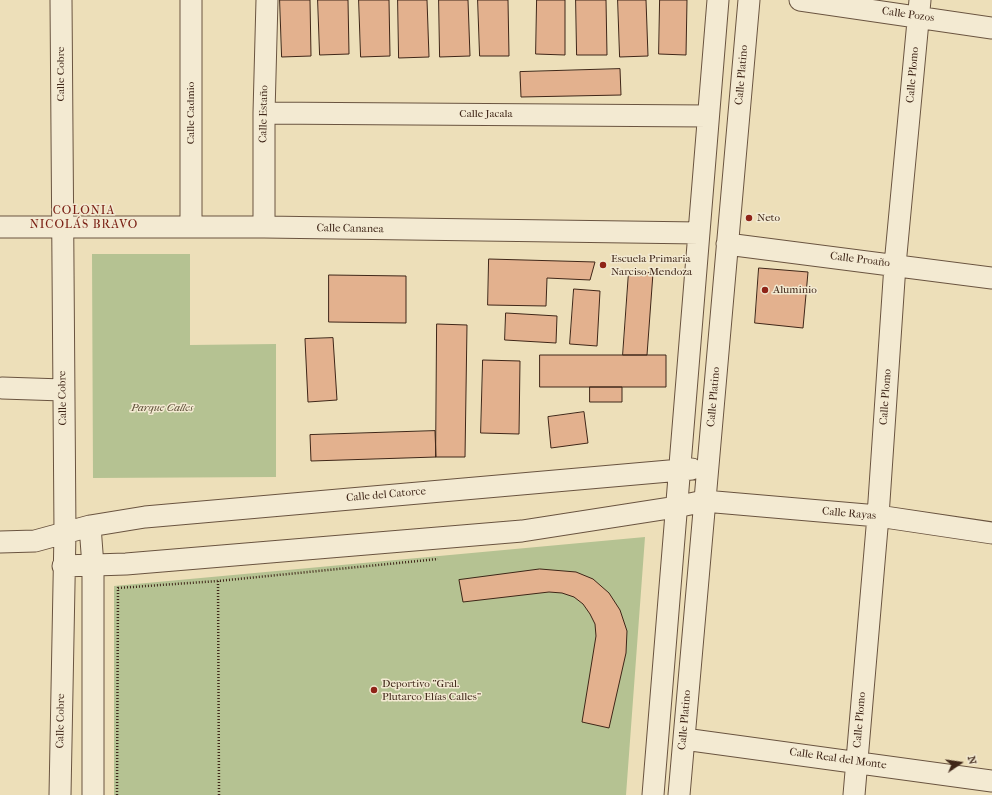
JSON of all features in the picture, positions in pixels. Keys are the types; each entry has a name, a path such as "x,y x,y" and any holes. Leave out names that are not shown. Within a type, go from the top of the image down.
{"street":[{"name":"Calle Cobre","path":"60,795 63,566 65,532 61,0"},
{"name":"Calle Cadmio","path":"191,0 191,227"},
{"name":"Calle Estaño","path":"264,227 264,113 267,0"},
{"path":"653,795 718,0"},
{"name":"Calle Platino","path":"679,795 749,0"},
{"name":"Calle Pozos","path":"800,0 919,8 992,28"},
{"name":"Calle Plomo","path":"854,795 878,516 895,265 919,8"},
{"name":"Calle Jacala","path":"264,113 708,116"},
{"name":"Calle Cananea","path":"0,227 264,227 699,233"},
{"name":"Calle Proaño","path":"727,244 992,278"},
{"path":"2,388 63,390"},
{"name":"Calle del Catorce","path":"0,542 35,541 90,526 145,517 680,469 707,469"},
{"path":"63,566 93,566 522,531 676,507 704,501"},
{"name":"Calle Rayas","path":"704,501 878,516 992,533"},
{"path":"90,526 93,566 93,795"},
{"name":"Calle Real del Monte","path":"684,739 992,781"}],"path":[{"path":"117,795 118,588 218,581 445,558"},
{"path":"218,581 219,795"}],"green space":[{"name":"Parque Calles","path":"92,254 190,254 190,345 276,344 276,477 93,478"},
{"name":"Deportivo \"Gral. Plutarco Elías Calles\"","path":"645,537 626,795 114,795 114,586"}],"building":[{"path":"280,0 310,0 311,56 282,57"},
{"path":"318,0 348,0 349,54 320,55"},
{"path":"359,0 389,0 390,56 361,57"},
{"path":"398,0 427,0 429,57 399,58"},
{"path":"439,0 468,0 470,56 440,57"},
{"path":"478,0 508,0 509,56 480,56"},
{"path":"537,0 565,0 565,55 536,54"},
{"path":"576,0 606,0 607,55 577,55"},
{"path":"618,0 646,0 648,56 620,57"},
{"path":"660,0 687,0 686,55 659,54"},
{"path":"620,69 621,95 521,97 520,72"},
{"path":"489,259 595,262 590,280 547,278 546,306 488,305"},
{"path":"759,268 808,272 803,328 755,323"},
{"path":"629,271 653,273 647,355 623,355"},
{"path":"329,275 406,276 406,323 329,322"},
{"path":"574,289 600,291 597,346 570,344"},
{"path":"506,313 557,316 556,343 505,340"},
{"path":"437,324 467,325 465,457 436,457"},
{"path":"333,338 337,400 308,402 305,339"},
{"path":"540,355 666,355 666,387 540,387"},
{"path":"483,360 520,361 519,434 481,433"},
{"path":"590,387 622,387 622,402 590,402"},
{"path":"584,412 588,443 551,448 548,417"},
{"path":"435,431 436,457 311,461 310,435"},
{"path":"540,569 576,572 593,579 609,593 620,610 627,631 626,653 609,728 582,722 596,636 595,624 583,604 574,597 562,593 549,592 463,602 459,580"}],"place":[{"name":"Neto","path":"749,218"},
{"name":"Escuela Primaria Narciso Mendoza","path":"603,265"},
{"name":"Aluminio","path":"765,290"},
{"name":"Deportivo \"Gral. Plutarco Elías Calles\"","path":"374,690"}],"district":[{"name":"COLONIA NICOLÁS BRAVO","path":"84,218"}]}
